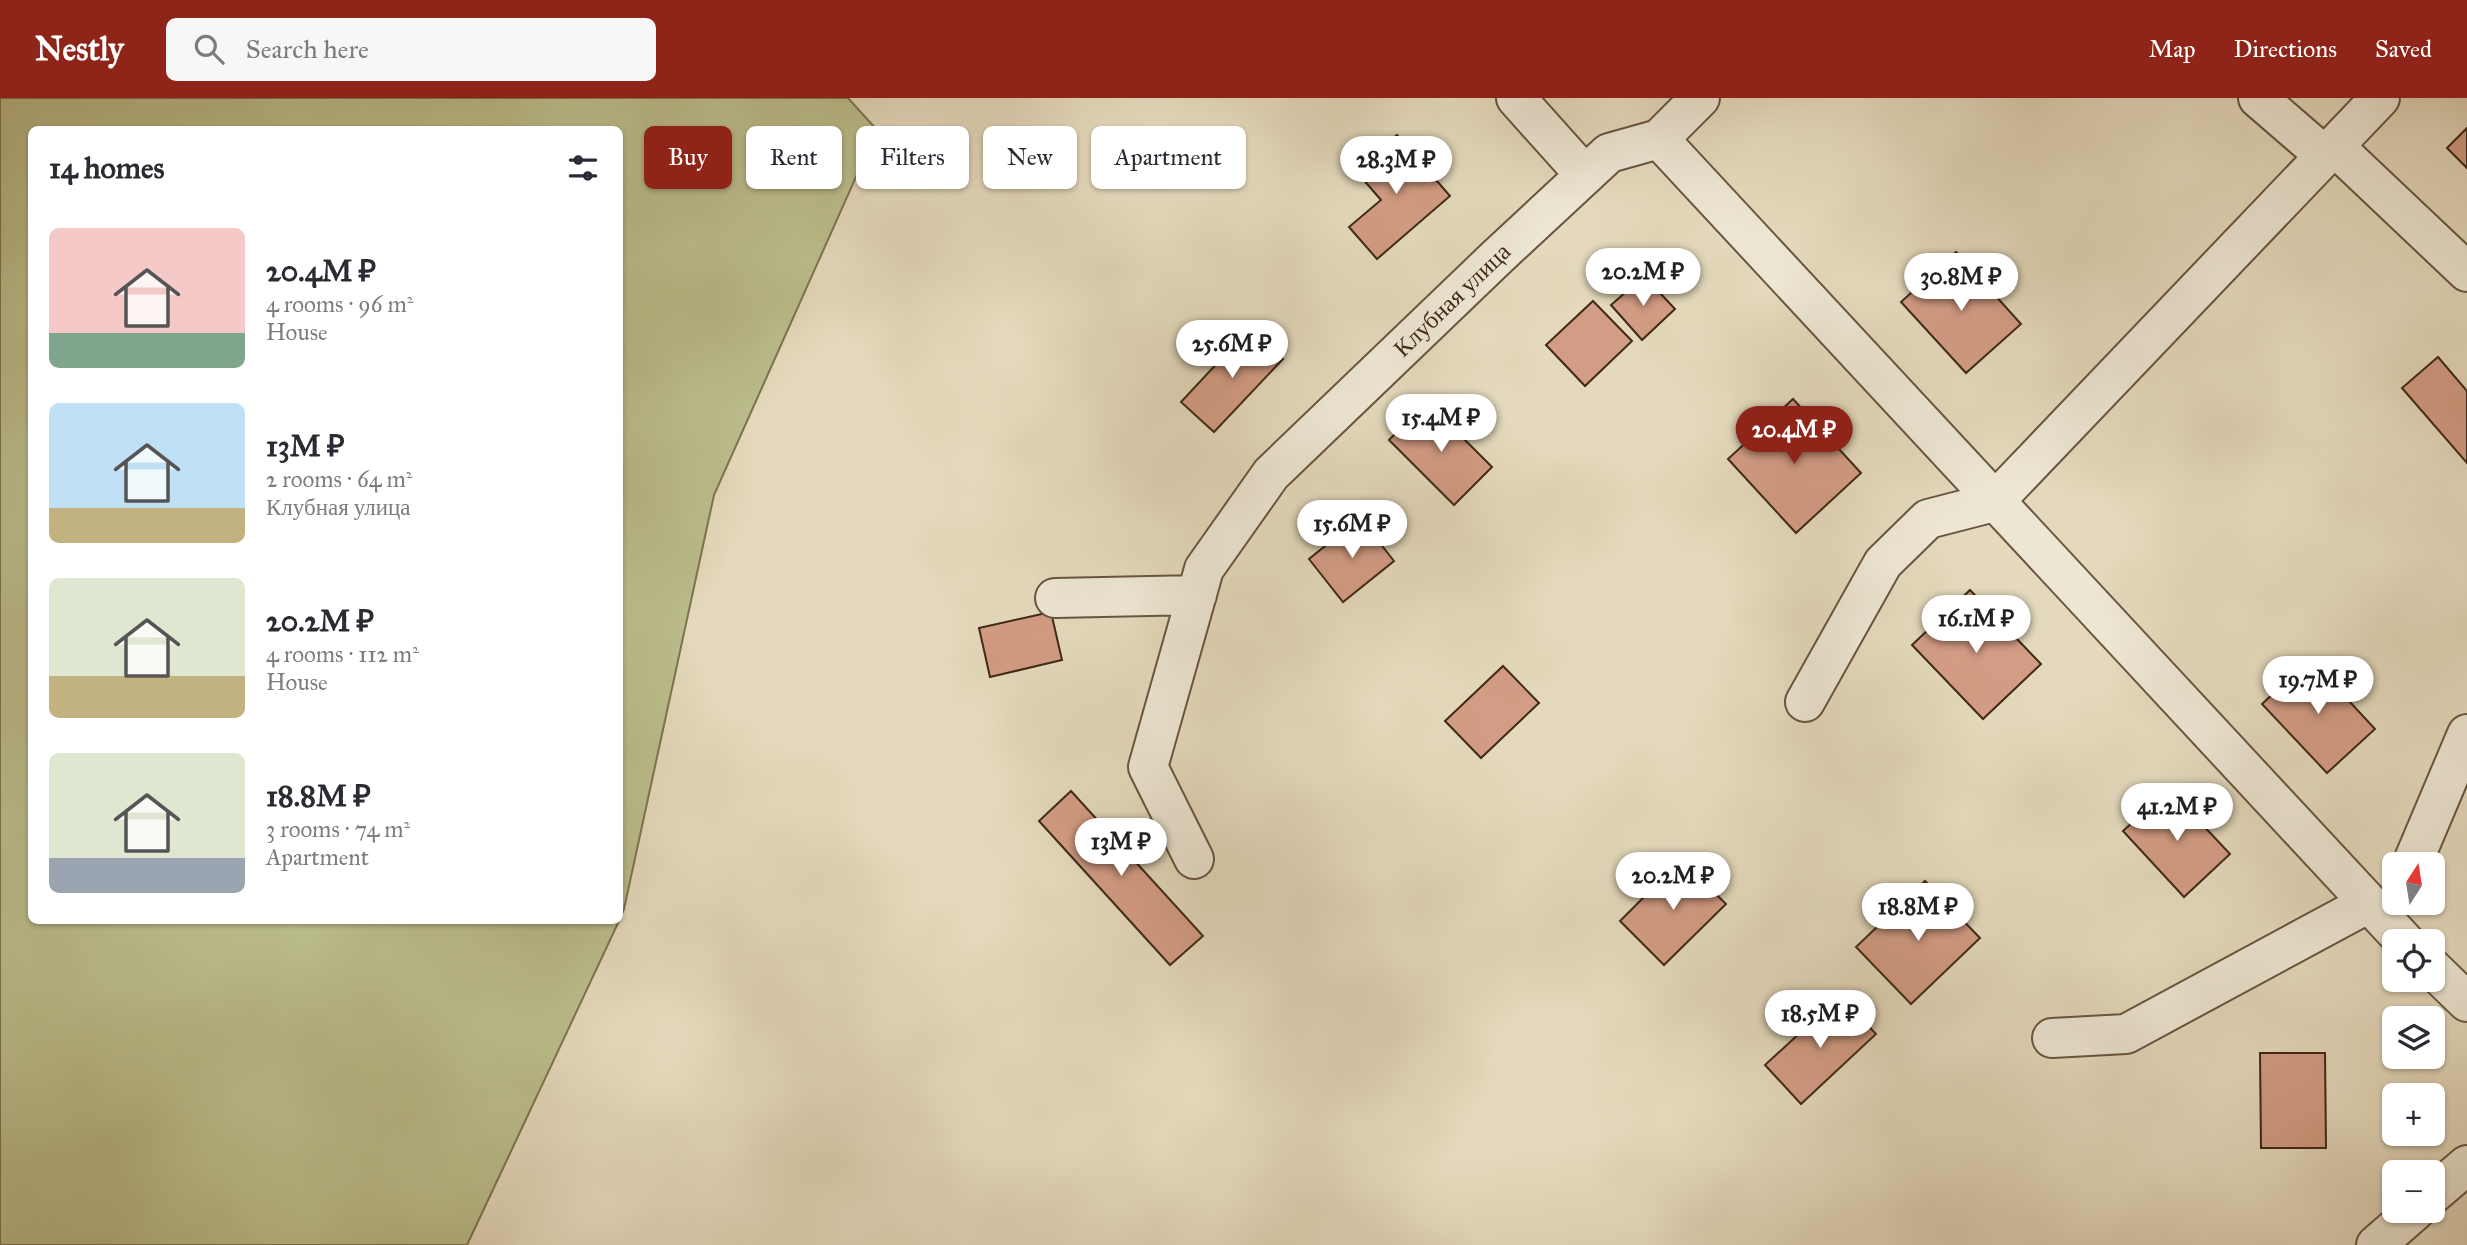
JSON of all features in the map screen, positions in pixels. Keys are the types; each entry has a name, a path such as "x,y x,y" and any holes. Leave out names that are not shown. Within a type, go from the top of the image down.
{"street":[{"path":"1516,98 1585,175"},
{"name":"Клубная улица","path":"1194,859 1147,767 1201,582 1271,474 1609,153 1659,139 1700,98"},
{"path":"2258,98 2330,151 2467,272"},
{"path":"1805,702 1883,563 1928,519 1994,502 2380,98"},
{"path":"1659,139 1994,502 2389,918 2126,1034 2052,1038"},
{"path":"1055,598 1201,582"},
{"path":"2417,852 2467,734"},
{"path":"2445,981 2467,1002"},
{"path":"2445,1184 2467,1165"},
{"path":"2376,1245 2401,1223"}],"green space":[{"path":"0,98 848,98 873,126 856,126 856,177 714,495 623,912 623,126 28,126 28,924 618,924 467,1245 0,1245"}],"building":[{"path":"2467,128 2467,168 2447,148"},
{"path":"1397,135 1450,196 1377,259 1349,227 1381,200 1355,170"},
{"path":"1956,252 2021,324 1966,373 1901,302"},
{"path":"1644,276 1675,309 1642,340 1611,305"},
{"path":"1593,301 1632,341 1585,386 1546,345"},
{"path":"1250,328 1283,359 1214,432 1181,402"},
{"path":"2438,357 2467,391 2467,463 2402,388"},
{"path":"1793,399 1861,473 1796,533 1728,459"},
{"path":"1427,402 1492,467 1454,505 1389,440"},
{"path":"1360,518 1394,561 1343,602 1309,559"},
{"path":"1970,590 2041,664 1983,719 1912,645"},
{"path":"1051,612 1062,660 990,677 979,628"},
{"path":"2310,659 2375,729 2327,773 2262,704"},
{"path":"1503,666 1539,703 1481,758 1445,721"},
{"path":"2169,789 2230,854 2184,897 2123,831"},
{"path":"1071,791 1203,936 1170,965 1039,821"},
{"path":"1681,860 1726,904 1664,965 1620,921"},
{"path":"1925,881 1980,938 1911,1004 1856,947"},
{"path":"1840,996 1876,1034 1801,1104 1765,1065"},
{"path":"2260,1053 2325,1053 2326,1148 2261,1148"}]}
